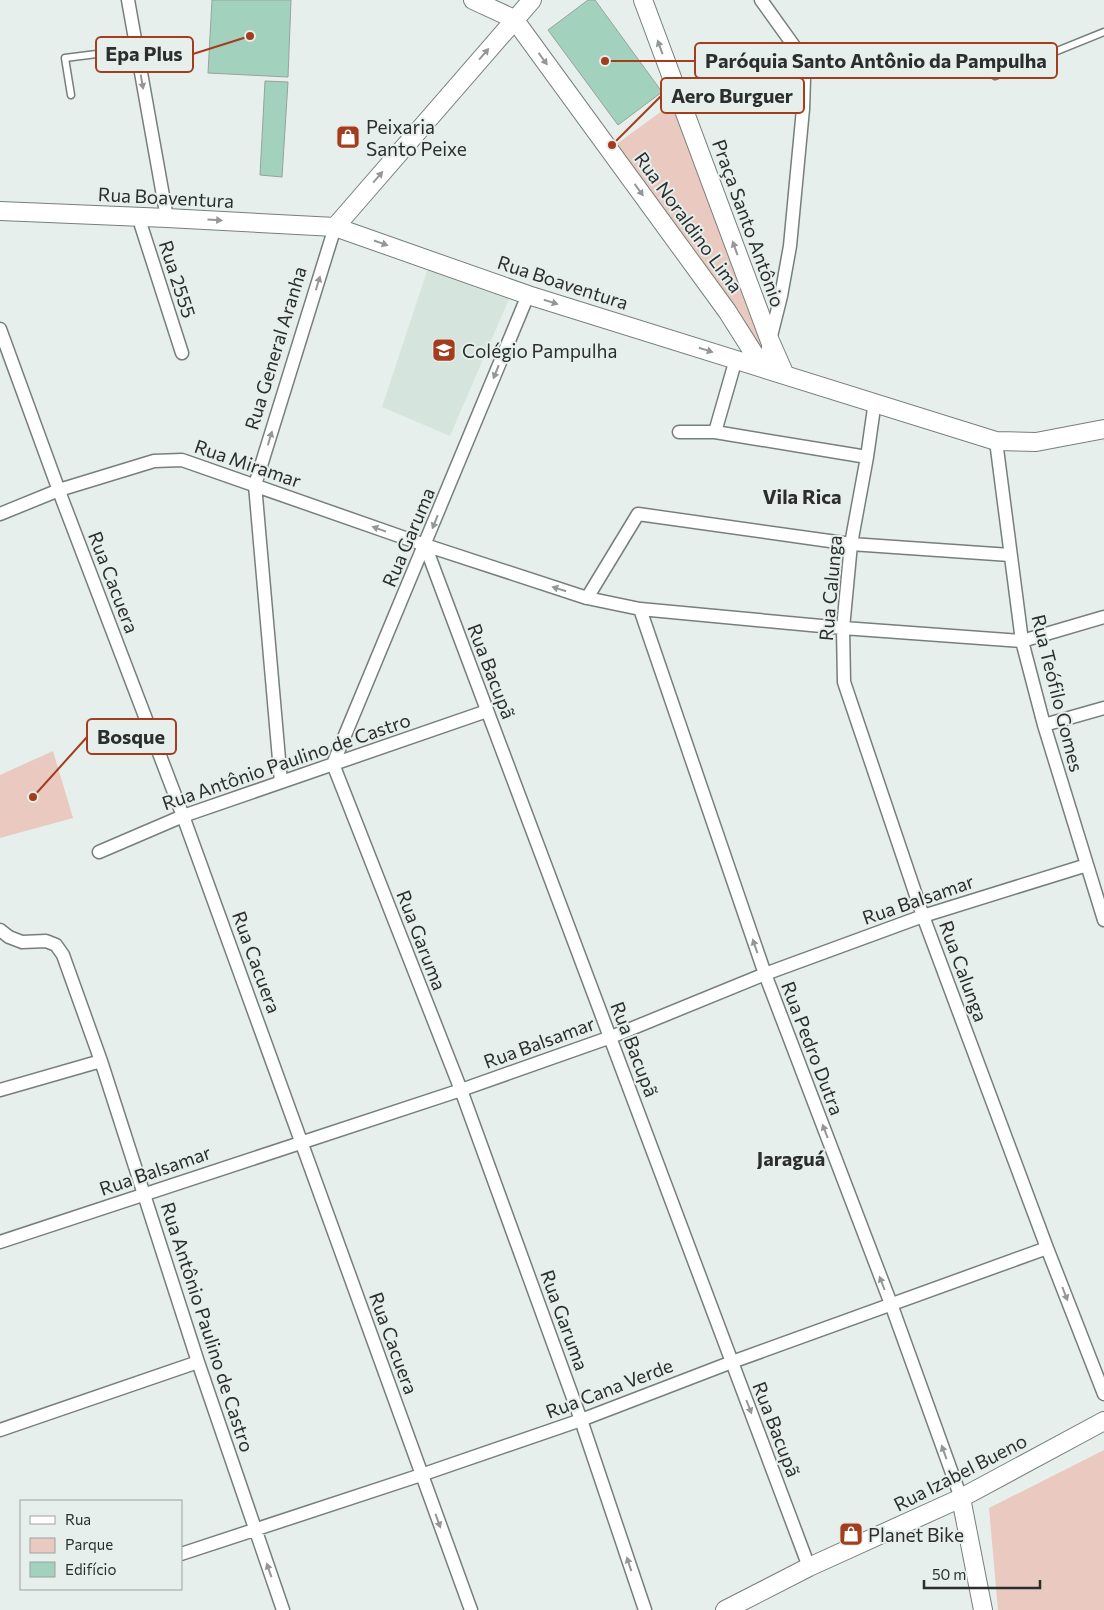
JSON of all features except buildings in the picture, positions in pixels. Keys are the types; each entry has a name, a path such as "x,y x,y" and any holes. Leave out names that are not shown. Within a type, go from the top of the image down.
{"street":[{"path":"128,0 167,218"},
{"name":"Rua Noraldino Lima","path":"474,0 514,19 727,311 763,368"},
{"name":"Rua General Aranha","path":"281,782 255,485 335,227 532,0"},
{"name":"Praça Santo Antônio","path":"643,0 770,342 785,375"},
{"path":"762,0 794,46 804,79 790,246 781,296 763,368"},
{"name":"Rua Boaventura","path":"0,211 138,216 335,227 528,295 996,440 1036,442 1104,429"},
{"name":"Rua 2555","path":"138,216 182,353"},
{"name":"Rua Garuma","path":"528,295 333,764 460,1090 581,1420 644,1610"},
{"name":"Rua Cacuera","path":"0,329 183,816 471,1610"},
{"path":"715,432 736,359"},
{"name":"Rua Calunga","path":"875,402 851,544 842,628 844,682 923,916 1047,1248 1104,1394"},
{"path":"679,432 715,432 867,457"},
{"name":"Rua Teófilo Gomes","path":"996,440 1022,641 1044,725 1104,920"},
{"name":"Rua Miramar","path":"0,514 59,490 154,461 182,460 425,546 587,598 640,609 842,628 1022,641"},
{"path":"587,598 638,514 851,544 1010,555"},
{"name":"Rua Bacupã","path":"425,546 809,1567"},
{"name":"Rua Pedro Dutra","path":"640,609 765,974 961,1498"},
{"path":"1022,641 1104,617"},
{"path":"1044,725 1104,708"},
{"name":"Rua Antônio Paulino de Castro","path":"99,852 183,816 487,711"},
{"name":"Rua Balsamar","path":"0,1242 460,1090 611,1037 765,974 923,916 1087,865"},
{"name":"Rua Antônio Paulino de Castro","path":"0,930 9,938 22,942 46,941 56,945 70,971 145,1194 198,1362 283,1610"},
{"path":"0,1090 101,1061"},
{"name":"Rua Cana Verde","path":"182,1554 421,1476 581,1420 732,1362 1047,1248"},
{"path":"0,1430 198,1362"},
{"name":"Rua Izabel Bueno","path":"725,1610 809,1567 961,1498 1104,1421"},
{"path":"961,1498 983,1610"}],"lane":[{"path":"996,76 1104,32"},
{"path":"71,95 65,58 136,49"}],"shaded area":[{"name":"Colégio Pampulha","path":"429,265 512,292 450,436 382,407"}],"green space":[{"path":"674,102 766,356 614,146"},
{"path":"53,751 73,818 0,838 0,775"},
{"path":"1104,1450 1104,1610 998,1610 989,1508"}],"place":[{"name":"Epa Plus","path":"250,36"},
{"name":"Paróquia Santo Antônio da Pampulha","path":"605,61"},
{"name":"Peixaria Santo Peixe","path":"348,137"},
{"name":"Aero Burguer","path":"612,145"},
{"name":"Colégio Pampulha","path":"444,350"},
{"name":"Bosque","path":"33,797"},
{"name":"Planet Bike","path":"851,1534"}],"district":[{"name":"Vila Rica","path":"802,496"},
{"name":"Jaraguá","path":"791,1158"}]}
